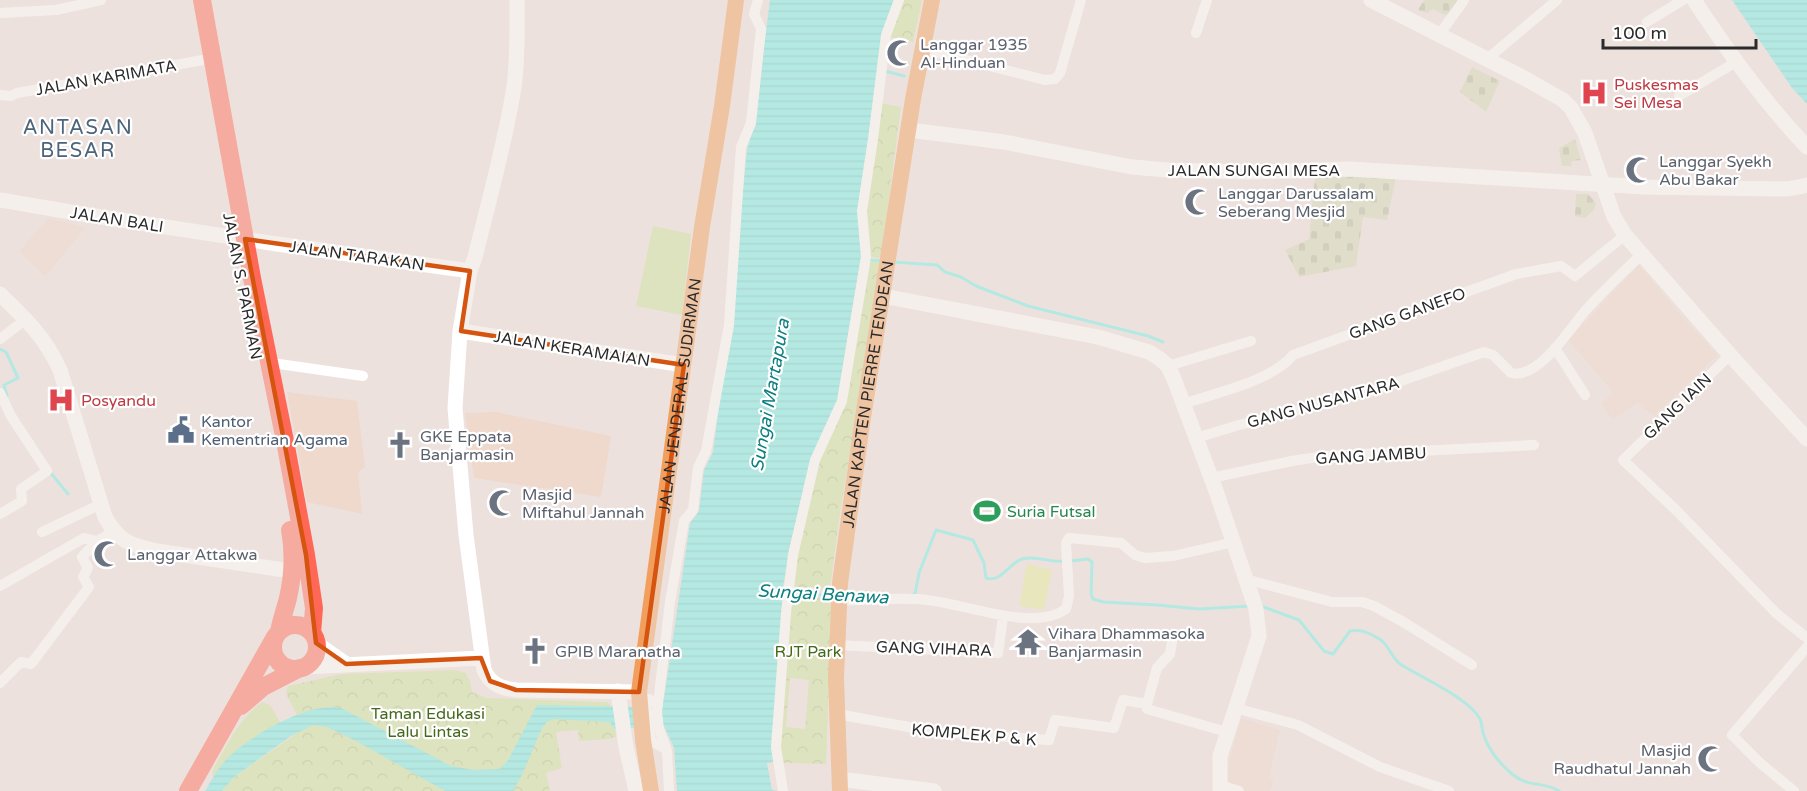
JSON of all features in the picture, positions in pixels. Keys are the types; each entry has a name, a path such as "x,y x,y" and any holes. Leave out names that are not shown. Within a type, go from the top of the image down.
{"highway":[{"name":"JALAN S. PARMAN","path":"191,0 239,238 267,352 306,555 314,608 314,638"},
{"name":"JALAN S. PARMAN","path":"202,0 239,238 292,541 289,594 277,634"},
{"path":"188,791 230,715 277,634 292,625 299,626 314,638 316,655 312,661 263,687 230,715"},
{"path":"277,634 273,651 280,663 293,669 302,668"}],"main road":[{"path":"517,0 517,57 513,94 503,147 470,271 460,331 456,379 457,438 466,535 482,658 486,675 499,687 619,697 647,697"},
{"name":"JALAN KAPTEN PIERRE TENDEAN","path":"839,785 837,645 839,597 862,424 922,49 932,0"},
{"path":"1371,0 1553,93 1571,108 1585,133 1614,217 1625,235 1807,439"},
{"path":"1694,0 1736,62 1777,114 1807,147"},
{"name":"JALAN JENDERAL SUDIRMAN","path":"651,791 646,732 647,697 684,365 735,5"},
{"name":"JALAN SUNGAI MESA","path":"909,130 1004,141 1132,167 1168,171 1350,170 1603,184 1745,189 1797,188 1807,185"},
{"name":"JALAN BALI","path":"0,200 239,238"},
{"name":"JALAN TARAKAN","path":"239,238 470,271"},
{"path":"0,294 26,319 51,350 60,370 101,504 113,532 130,544 157,551 291,571"},
{"path":"883,296 1098,337 1149,352 1168,366 1234,542 1254,602 1259,636 1220,756 1220,788"},
{"name":"JALAN KERAMAIAN","path":"460,331 684,365"},
{"path":"314,638 346,664"},
{"path":"302,668 482,658"},
{"path":"619,697 636,791"},
{"path":"839,785 934,791"}],"street":[{"path":"0,13 56,10 101,0"},
{"path":"669,791 666,749 658,721 647,697 670,602 684,521 693,510 698,468 706,451 729,325 741,147 751,123 761,29 754,14 758,0"},
{"path":"783,791 776,747 793,555 815,460 842,401 866,257 862,211 886,35 899,0"},
{"path":"922,49 1052,80 1060,73 1081,0"},
{"path":"1196,33 1207,0"},
{"path":"1439,35 1464,0"},
{"path":"1486,60 1557,0"},
{"path":"1647,22 1683,0"},
{"name":"JALAN KARIMATA","path":"5,96 203,60"},
{"path":"1679,96 1736,62"},
{"name":"GANG GANEFO","path":"1183,404 1263,377 1279,369 1293,355 1516,274 1561,266 1575,276 1625,235"},
{"name":"GANG NUSANTARA","path":"1196,438 1369,392 1484,352 1493,355 1511,373 1522,374 1546,358 1556,348 1584,312 1641,255"},
{"path":"0,339 26,319"},
{"path":"1168,366 1251,340"},
{"path":"1556,348 1585,395"},
{"path":"267,352 272,363 363,376"},
{"name":"GANG IAIN","path":"1730,355 1623,460 1677,511 1777,614 1807,638"},
{"path":"0,393 11,416 47,471 21,489 22,501 0,514"},
{"name":"GANG JAMBU","path":"1211,478 1324,456 1534,445"},
{"path":"42,532 101,504"},
{"path":"0,683 4,671 21,662 32,664 89,587 83,577 88,568 82,557 97,541 113,532"},
{"path":"0,586 84,538 97,541"},
{"path":"839,597 929,600 1003,617 1049,616 1066,609 1069,596 1066,543 1069,538 1121,543 1135,555 1145,558 1173,556 1234,542"},
{"path":"1245,579 1332,602 1362,602 1405,623 1472,665"},
{"name":"GANG VIHARA","path":"837,645 998,653 1003,617"},
{"path":"1173,636 1170,654 1157,668 1147,704 1148,709 1227,732"},
{"path":"1794,791 1760,763 1732,735 1807,647"},
{"name":"KOMPLEK P & K","path":"837,714 936,732 1049,740 1055,720 1114,728 1124,700 1147,704"},
{"path":"1235,708 1298,725 1380,767 1449,791"},
{"path":"646,732 651,741 666,749"},
{"path":"1220,788 1239,791"}],"highlighted area":[{"path":"245,239 470,271 461,331 684,365 639,692 516,690 490,681 481,658 346,664 316,643 306,555"}],"shaded area":[{"path":"48,218 86,227 45,277 19,251"},
{"path":"1639,265 1718,355 1654,416 1637,403 1613,420 1601,404 1613,392 1568,340"},
{"path":"287,392 357,401 365,467 358,472 362,514 307,502"},
{"path":"496,412 611,436 601,497 474,478 465,413"},
{"path":"1241,718 1280,730 1269,778 1274,780 1270,791 1244,791 1223,784"}],"green space":[{"path":"902,0 922,0 913,42 889,37"},
{"path":"1424,0 1462,0 1457,9 1445,15 1433,9 1427,13 1418,10"},
{"path":"1472,67 1500,81 1486,112 1460,92"},
{"path":"880,103 901,107 881,258 870,257 865,209"},
{"path":"1575,139 1581,160 1572,161 1571,166 1562,166 1559,148"},
{"path":"1315,176 1396,177 1387,220 1363,217 1356,266 1299,277 1285,250 1309,239"},
{"path":"1576,194 1588,194 1596,203 1594,210 1585,218 1575,216"},
{"path":"653,226 691,234 682,315 636,306"},
{"path":"867,261 882,263 840,513 830,588 794,587 797,551"},
{"path":"1027,564 1052,570 1044,610 1019,606"},
{"name":"RJT Park","path":"792,596 832,597 826,764 783,763 779,748","holes":["790,678 809,680 805,729 786,727"]},
{"name":"Taman Edukasi Lalu Lintas","path":"455,670 466,673 472,692 486,698 607,702 614,709 616,737 579,741 578,730 556,732 562,768 546,773 550,791 222,791 234,777 304,728 286,694 288,686 341,674"},
{"path":"262,702 270,705 280,722 229,757 213,777 212,771 233,734 253,709"}],"water":[{"name":"Sungai Martapura","path":"770,0 897,0 884,34 861,256 837,402 791,541 782,592 785,596 772,747 773,762 767,763 772,790 778,791 677,791 674,748 664,726 614,729 610,722 553,719 542,728 513,791 445,791 356,741 327,727 313,725 291,736 234,777 222,791 205,791 222,764 239,748 283,721 315,709 330,707 343,709 451,766 474,770 499,769 507,762 537,705 649,707 664,698 690,523 699,511 704,470 713,452 733,293 747,149 754,125"},
{"path":"1732,0 1807,0 1807,104 1792,88"}],"waterway":[{"path":"885,71 904,76"},
{"path":"868,260 882,261"},
{"path":"892,262 937,265 945,272 961,277 976,286 1028,306 1148,336 1163,342"},
{"path":"0,349 6,352 18,378 4,385 7,396"},
{"path":"50,472 68,494"},
{"name":"Sungai Benawa","path":"912,595 915,594 919,573 936,530 973,540 984,563 986,578 1000,576 1022,559 1064,561"},
{"name":"Sungai Benawa","path":"1071,561 1088,559 1092,562 1091,594 1093,599 1103,602 1199,609 1251,606"},
{"name":"Sungai Benawa","path":"779,592 835,596"},
{"name":"Sungai Benawa","path":"1261,606 1299,620 1324,651 1333,654 1350,631 1363,631 1380,639 1400,664 1455,696 1474,711 1480,719 1485,739 1491,750 1512,774 1524,781 1559,791"}],"place":[{"name":"Langgar 1935 Al-Hinduan","path":"900,53"},
{"name":"Puskesmas Sei Mesa","path":"1594,93"},
{"name":"Langgar Syekh Abu Bakar","path":"1639,170"},
{"name":"Langgar Darussalam Seberang Mesjid","path":"1198,202"},
{"name":"Posyandu","path":"61,400"},
{"name":"Kantor Kementrian Agama","path":"181,430"},
{"name":"GKE Eppata Banjarmasin","path":"400,445"},
{"name":"Masjid Miftahul Jannah","path":"502,503"},
{"name":"Suria Futsal","path":"987,511"},
{"name":"Langgar Attakwa","path":"107,554"},
{"name":"Vihara Dhammasoka Banjarmasin","path":"1028,642"},
{"name":"GPIB Maranatha","path":"535,651"},
{"name":"Masjid Raudhatul Jannah","path":"1711,759"}],"district":[{"name":"ANTASAN BESAR","path":"78,138"}]}
